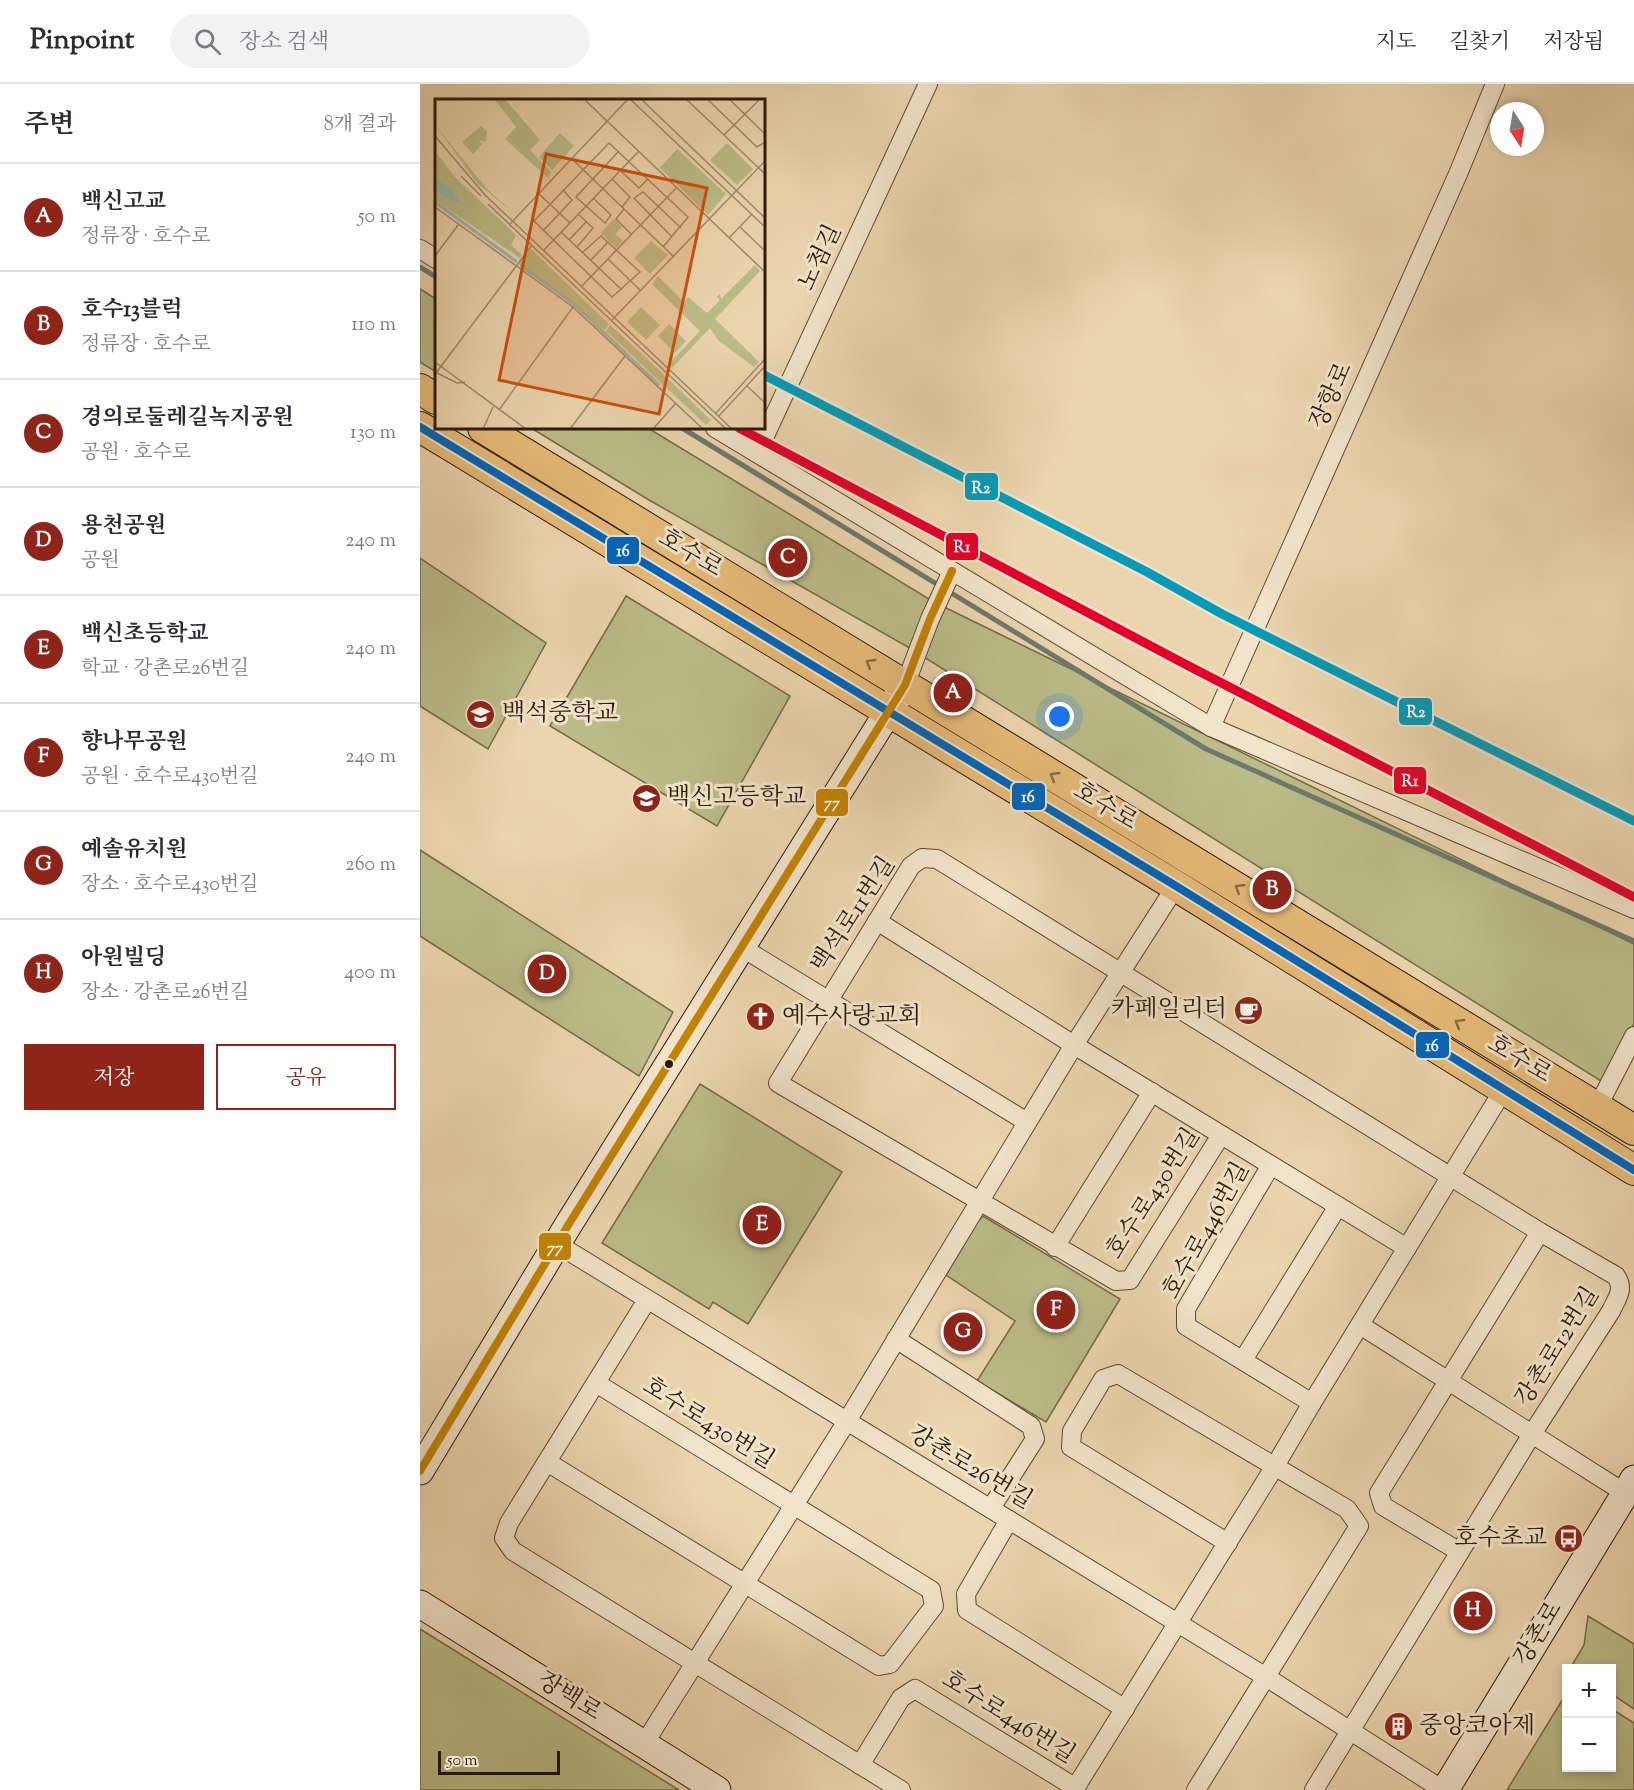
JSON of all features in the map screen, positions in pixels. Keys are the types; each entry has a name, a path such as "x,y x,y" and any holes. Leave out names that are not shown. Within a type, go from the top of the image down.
{"main road":[{"path":"420,389 435,398"},
{"name":"호수로","path":"420,427 1176,886 1634,1170"},
{"name":"호수로","path":"485,429 1634,1130"},
{"path":"420,1470 557,1244 905,685"},
{"name":"강촌로","path":"1444,1790 1630,1486"},
{"name":"장백로","path":"420,1604 717,1790"}],"street":[{"name":"노첨길","path":"757,453 928,84"},
{"name":"장항로","path":"1211,727 1458,174 1495,84"},
{"path":"420,249 435,258"},
{"path":"717,429 951,576 1211,727 1634,909"},
{"path":"905,685 936,604 951,576"},
{"name":"백석로11번길","path":"828,1001 911,866 922,858 938,859 1121,972"},
{"path":"644,1744 847,1421 1074,1045 1176,886"},
{"name":"호수로430번길","path":"828,1001 778,1083 1055,1247 1116,1281 1130,1280 1221,1135 877,921"},
{"name":"백석로11번길","path":"741,947 1027,1122"},
{"path":"1121,972 1540,1232 1379,1493 1383,1506 1457,1556 1314,1790"},
{"path":"1597,1108 1634,1036"},
{"name":"호수로446번길","path":"860,1765 901,1698 915,1689 1075,1789 1228,1543 1504,1089"},
{"path":"1055,1247 1152,1092"},
{"name":"호수로446번길","path":"1221,1135 1407,1248"},
{"name":"호수로446번길","path":"1271,1165 1186,1309 1186,1326 1312,1403"},
{"path":"1243,1360 1338,1206"},
{"name":"강촌로12번길","path":"1457,1556 1621,1292 1621,1284 1616,1276 1540,1232"},
{"name":"강촌로26번길","path":"557,1244 1266,1677 1444,1790"},
{"path":"647,1300 509,1523 504,1538 513,1551 901,1790"},
{"name":"강촌로12번길","path":"1360,1325 1532,1434 1630,1486"},
{"path":"896,1339 1032,1426 1035,1439 991,1509"},
{"path":"1196,1790 1359,1526 1347,1509 1118,1374 1103,1379 1072,1431 1071,1447 1228,1543"},
{"name":"호수로430번길","path":"597,1383 931,1590 934,1606 890,1664 879,1666 746,1584"},
{"path":"547,1462 746,1584"},
{"path":"1009,1520 966,1594 967,1610 1125,1709"}],"green space":[{"path":"420,289 435,298 435,371 420,362"},
{"path":"533,429 650,429 934,602 913,650 649,500"},
{"path":"420,558 546,643 488,749 420,706"},
{"path":"626,596 790,696 717,826 550,726"},
{"path":"940,605 1634,944 1634,1024 1601,1081 919,654"},
{"path":"420,850 673,1012 639,1076 420,936"},
{"path":"700,1084 842,1172 748,1324 713,1302 709,1309 602,1243"},
{"path":"983,1216 1120,1299 1046,1422 977,1381 1015,1321 946,1275"},
{"path":"1588,1616 1634,1644 1634,1709 1616,1697 1616,1664 1573,1664 1584,1645"},
{"path":"420,1629 679,1790 420,1790"},
{"path":"1562,1701 1562,1772 1616,1772 1616,1712 1634,1723 1634,1790 1507,1790"}],"waterway":[{"path":"420,267 435,276"},
{"path":"684,429 1206,749 1634,941"}],"transit line":[{"name":"R2","path":"765,376 1147,572 1222,614 1634,821"},
{"name":"16","path":"420,427 1176,886 1634,1170"},
{"name":"R1","path":"741,429 1183,663 1634,897"},
{"name":"77","path":"420,1471 567,1227 905,685 930,619 952,571"}],"place":[{"name":"경의로둘레길녹지공원","path":"788,558"},
{"name":"백신고교","path":"953,693"},
{"name":"백석중학교","path":"481,714"},
{"name":"백신고등학교","path":"646,798"},
{"name":"호수13블럭","path":"1272,890"},
{"name":"용천공원","path":"547,974"},
{"name":"카페일리터","path":"1248,1010"},
{"name":"예수사랑교회","path":"761,1017"},
{"name":"백신초등학교","path":"762,1225"},
{"name":"향나무공원","path":"1056,1310"},
{"name":"예솔유치원","path":"963,1332"},
{"name":"호수초교","path":"1568,1539"},
{"name":"아원빌딩","path":"1473,1611"},
{"name":"중앙코아제","path":"1398,1727"}]}
